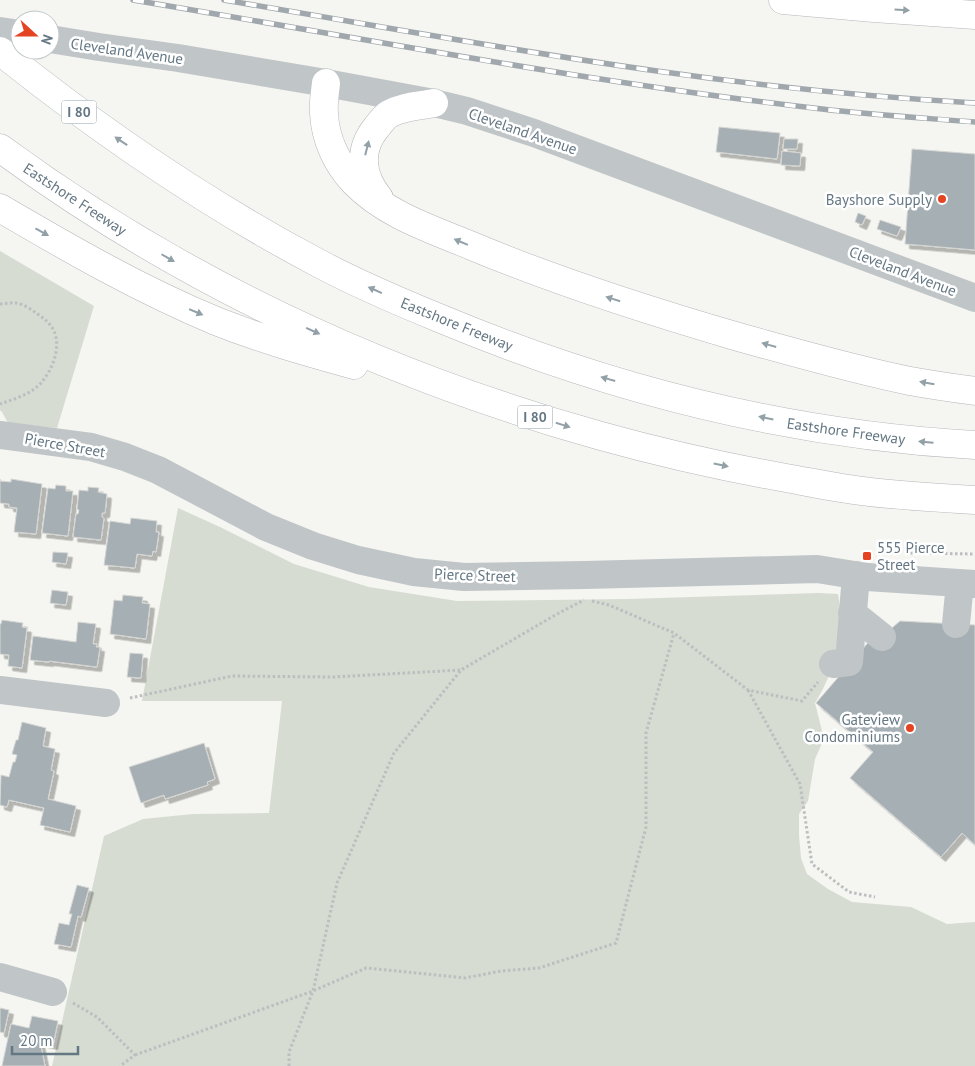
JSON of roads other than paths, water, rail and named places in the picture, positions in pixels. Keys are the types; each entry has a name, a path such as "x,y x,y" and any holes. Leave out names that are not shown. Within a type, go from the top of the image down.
{"highway":[{"path":"783,0 975,15"},
{"name":"Eastshore Freeway","path":"0,51 66,103 161,169 239,219 324,266 410,306 498,342 637,388 731,411 874,436 975,445"},
{"path":"326,83 325,123 327,135 338,161 345,172 366,193 401,216 527,269 662,314 842,365 910,380 975,391"},
{"path":"401,216 371,189 364,165 367,142 388,114 408,107 434,103"},
{"name":"Eastshore Freeway","path":"0,148 58,189 126,233 226,289 322,335 439,384 532,416 674,455 768,475 868,492 975,500"},
{"path":"0,208 105,267 179,304 216,320 301,350 532,416"}],"street":[{"name":"Cleveland Avenue","path":"60,41 178,58 326,83 467,111 534,133 975,298"},
{"name":"Pierce Street","path":"0,434 91,447 125,457 165,474 266,527 313,546 358,560 414,572 464,577 817,569 896,580 967,583"},
{"path":"833,664 849,662 856,575"},
{"path":"956,624 967,583"},
{"path":"852,613 882,637"},
{"path":"0,690 106,703"},
{"path":"0,978 53,992"}],"railway":[{"path":"133,0 477,59 649,86 841,111 975,122"},
{"path":"224,0 548,55 696,76 855,94 975,103"}],"place":[{"name":"Bayshore Supply","path":"942,199"},
{"name":"555 Pierce Street","path":"867,556"},
{"name":"Gateview Condominiums","path":"910,728"}]}
